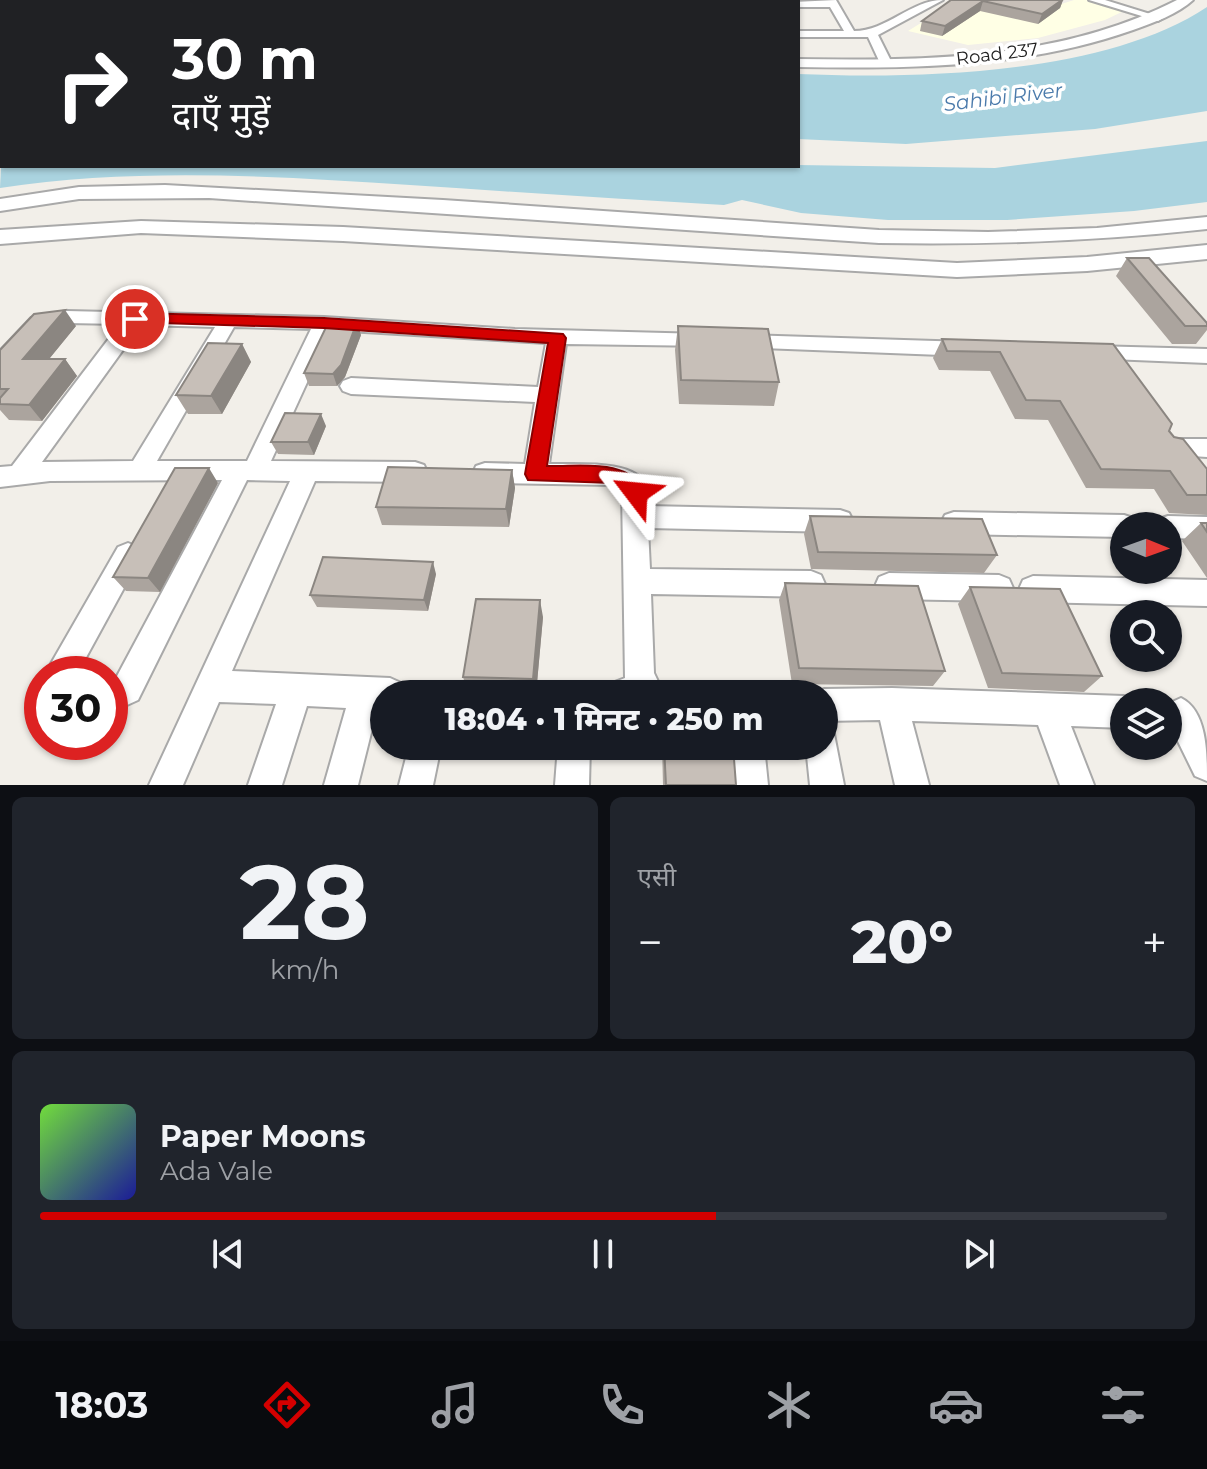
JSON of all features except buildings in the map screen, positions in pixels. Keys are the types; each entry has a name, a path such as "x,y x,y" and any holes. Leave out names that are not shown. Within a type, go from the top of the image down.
{"street":[{"path":"800,34 872,34 938,0"},
{"path":"1094,0 1158,18"},
{"path":"1119,7 1138,0"},
{"name":"Road 237","path":"800,63 957,60 1049,48 1109,35 1158,18 1187,0"},
{"path":"800,4 832,2 851,34"},
{"path":"800,26 828,26"},
{"path":"872,34 886,63"},
{"path":"0,205 40,198 128,192 207,193 382,202 723,229 963,240 1068,237 1207,223"},
{"path":"0,237 141,227 343,234 957,270 1087,264 1207,252"},
{"path":"0,364 32,328 46,319 324,323 557,338 983,349"},
{"path":"10,476 135,319"},
{"path":"139,471 228,321"},
{"path":"128,687 248,470 324,323"},
{"path":"535,474 557,338"},
{"path":"1079,352 1207,356"},
{"path":"351,386 548,395"},
{"path":"1168,448 1207,448"},
{"path":"10,476 50,471 248,470 622,477 634,487 637,517 639,680"},
{"path":"161,498 176,471"},
{"path":"166,785 307,471"},
{"path":"637,517 859,521"},
{"path":"922,523 1110,526"},
{"path":"1182,527 1207,528"},
{"path":"70,656 137,539"},
{"path":"636,581 1207,593"},
{"path":"211,686 370,693"},
{"path":"265,785 297,689"},
{"path":"892,704 912,785"},
{"path":"838,705 1110,712"},
{"path":"1049,710 1077,785"},
{"path":"341,785 370,713"},
{"path":"1185,714 1207,764"},
{"path":"416,785 422,760"},
{"path":"572,785 573,760"},
{"path":"749,760 751,785"},
{"path":"824,760 827,785"}],"shaded area":[{"path":"958,0 1055,6 1074,0 1091,0 1128,9 1105,20 1038,38 968,45 908,31"}],"water":[{"name":"Sahibi River","path":"1207,7 1207,111 1095,129 906,144 800,139 800,74 898,75 1009,68 1117,47 1165,30"},
{"path":"1207,141 1207,202 1134,211 1007,220 888,220 801,213 742,200 724,205 256,176 102,177 0,188 1,168 800,168 800,165 995,168"}],"route":[{"path":"135,319 324,323 557,338 535,474 613,475 631,483 636,493"}]}
